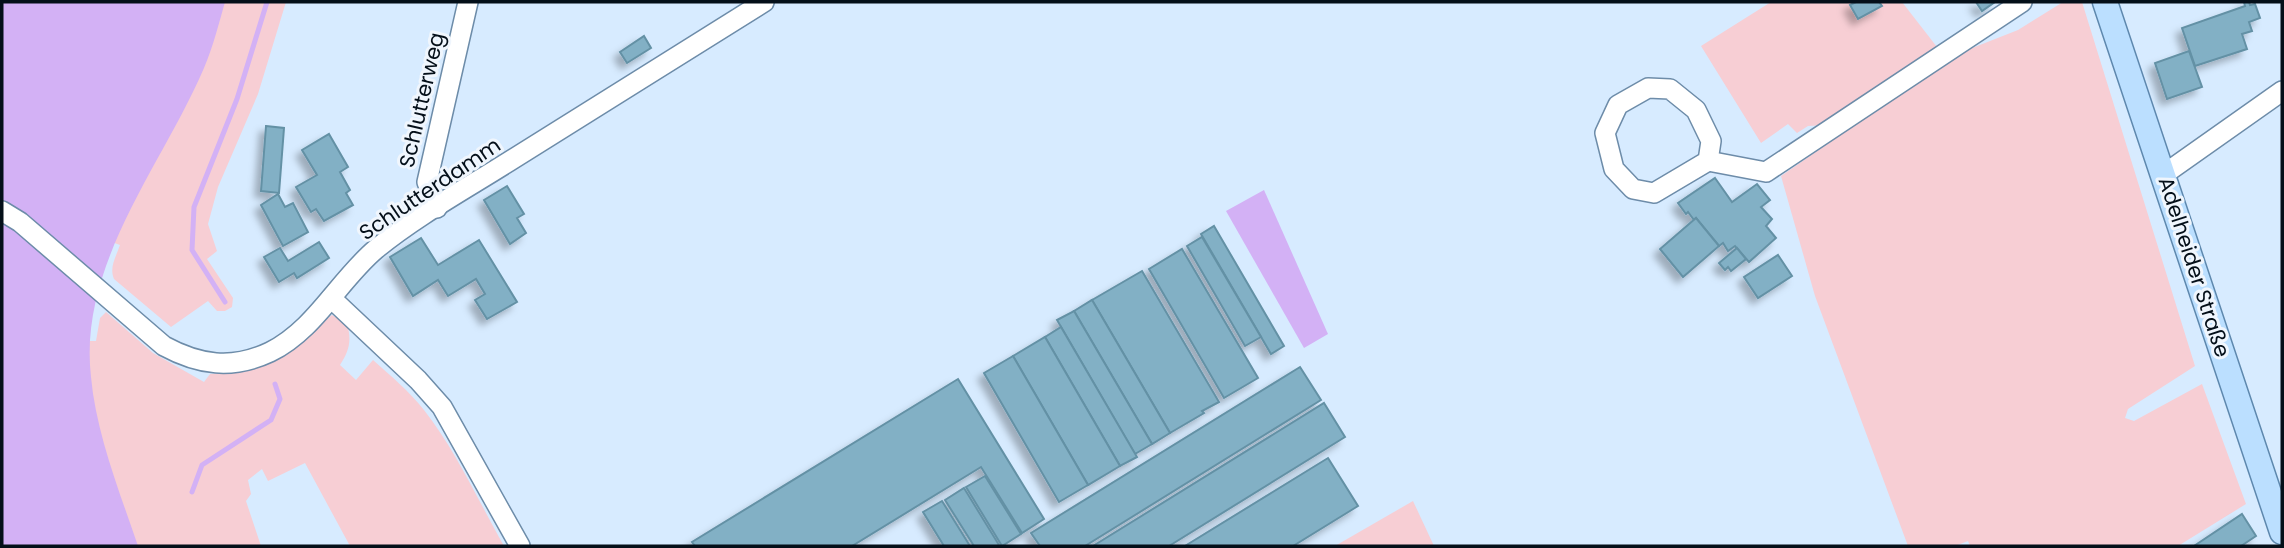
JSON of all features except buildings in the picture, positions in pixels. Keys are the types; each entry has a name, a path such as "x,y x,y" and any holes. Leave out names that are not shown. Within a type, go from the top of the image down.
{"main road":[{"name":"Adelheider Straße","path":"2105,2 2282,532"}],"street":[{"name":"Schlutterweg","path":"437,208 427,182 468,2"},
{"name":"Schlutterdamm","path":"2,211 20,222 164,346 185,357 211,365 242,361 270,352 301,330 375,250 764,2"},
{"path":"1708,161 1711,142 1696,110 1671,89 1648,88 1618,105 1605,133 1614,169 1633,189 1654,193 1708,161 1766,172 2022,2"},
{"path":"2163,175 2282,91"},
{"path":"331,299 443,407 520,546"}],"shaded area":[{"path":"2,2 286,2 258,94 218,187 208,224 217,251 207,259 233,298 232,307 217,311 208,301 171,327 114,279 113,266 120,245 109,241 2,163"},
{"path":"2,2 225,2 204,68 110,255 97,295 90,335 91,377 98,420 138,546 2,546"},
{"path":"1771,2 1902,2 1937,47 1826,125 1808,126 1797,133 1788,124 1761,143 1701,46"},
{"path":"2063,2 2082,2 2195,366 2128,409 2125,418 2134,421 2202,384 2246,504 2178,546 1970,546 1968,541 1955,546 1908,546 1815,296 1781,176 1957,54 2018,30"},
{"path":"1264,190 1328,334 1304,348 1226,211"},
{"path":"2,225 84,341 96,341 100,318 106,312 153,353 204,382 210,374 250,369 274,360 296,347 332,315 347,324 349,346 340,365 356,380 373,360 412,396 446,442 504,546 350,546 305,463 268,481 262,469 248,480 251,494 246,501 261,546 2,546"},
{"path":"1413,501 1434,546 1335,546"}],"waterway":[{"path":"225,302 192,250 194,207 237,99 267,2"},
{"path":"192,492 202,465 271,420 280,399 275,384"}]}
